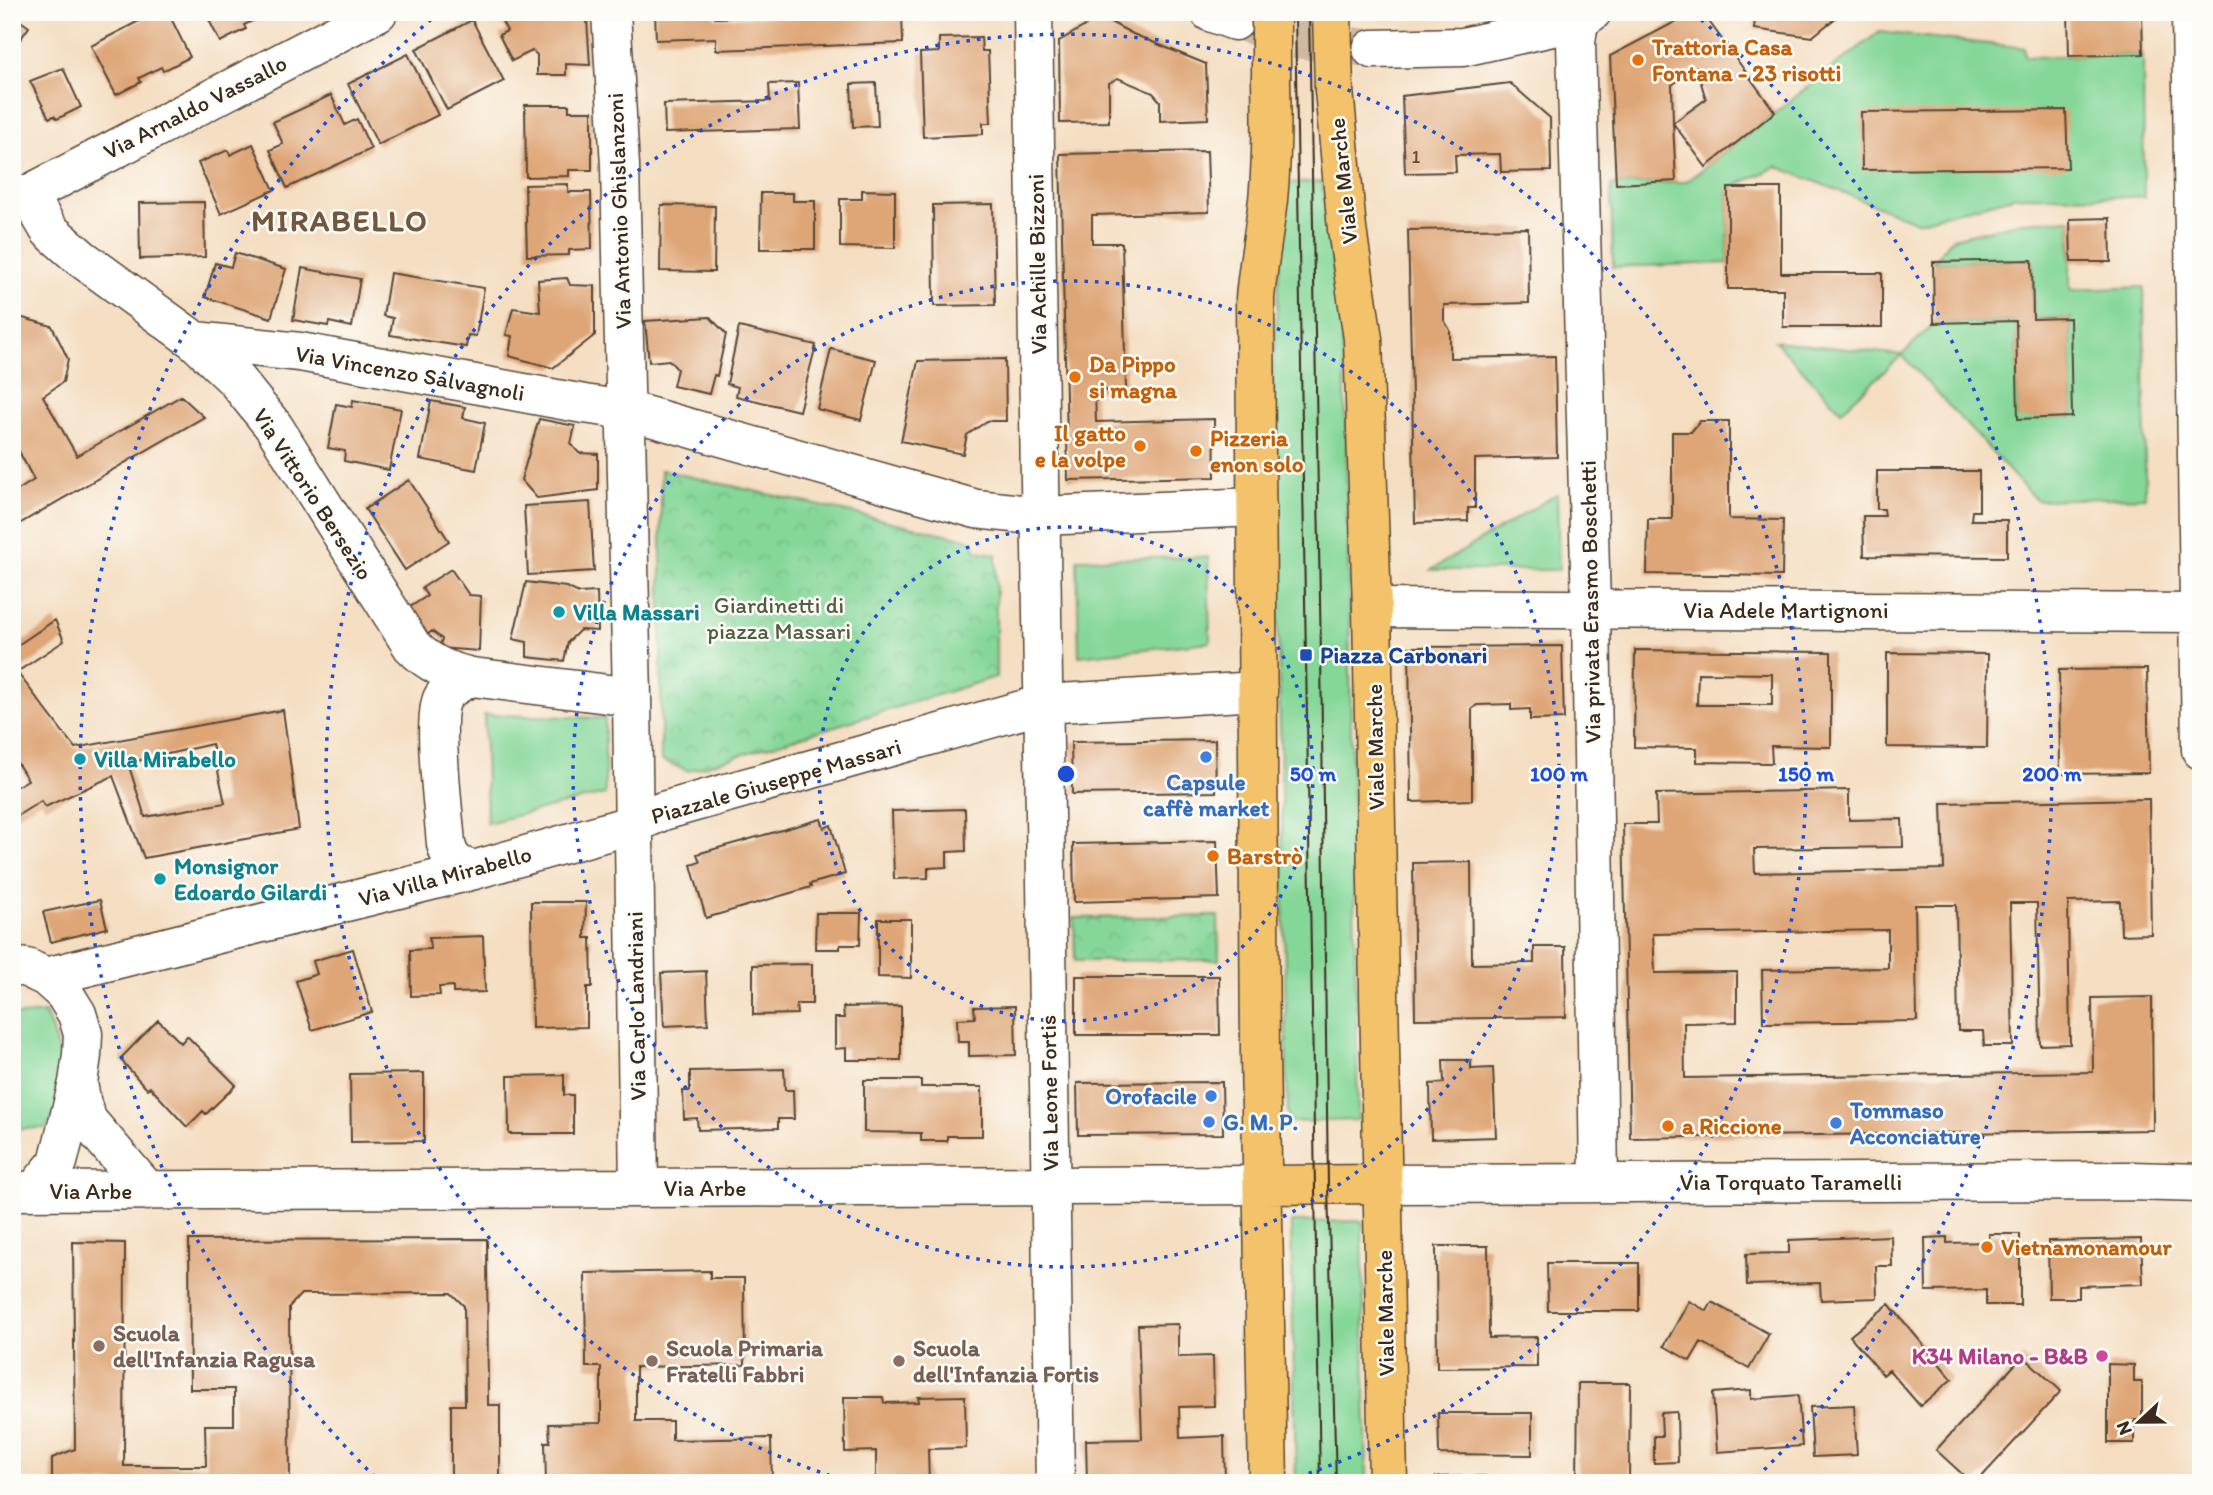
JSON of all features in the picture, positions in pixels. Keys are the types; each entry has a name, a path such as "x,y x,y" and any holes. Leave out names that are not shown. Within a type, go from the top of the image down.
{"main road":[{"name":"Viale Marche","path":"1332,12 1334,90 1347,229 1363,339 1372,608 1388,1483"},
{"path":"1239,15 1271,79 1272,144 1268,203 1255,298 1260,1042 1268,1483"},
{"path":"1263,1185 1382,1184"}],"street":[{"name":"Via Arnaldo Vassallo","path":"20,199 379,12"},
{"name":"Via Antonio Ghislanzoni","path":"611,12 620,166 625,410"},
{"name":"Via Achille Bizzoni","path":"1033,12 1040,516"},
{"path":"2191,12 2201,750"},
{"path":"1372,49 1463,47 1585,17"},
{"name":"Via privata Erasmo Boschetti","path":"1585,17 1576,42 1591,608 1599,1183"},
{"name":"Via Vittorio Bersezio","path":"20,199 49,230 81,258 195,341 236,380 274,427 412,646 423,658 453,673 472,677 632,697"},
{"name":"Via Vincenzo Salvagnoli","path":"195,341 300,352 625,410"},
{"path":"625,410 976,509 1040,516 1257,507"},
{"name":"Piazzale Giuseppe Massari","path":"625,410 634,824 663,811 1043,704 1258,691"},
{"path":"1040,516 1043,704"},
{"name":"Via Adele Martignoni","path":"1372,608 2200,613"},
{"path":"472,677 447,691 441,700 438,723 446,844 453,860 461,867 474,870"},
{"name":"Via Leone Fortis","path":"1043,704 1055,1483"},
{"name":"Via Villa Mirabello","path":"29,971 474,870 634,824"},
{"name":"Via Carlo Landriani","path":"634,824 639,1188"},
{"name":"Via Arbe","path":"23,1191 58,1162 78,1083 83,1034 77,1014 64,993 29,971"},
{"name":"Via Arbe","path":"78,1083 88,1121 148,1191"},
{"name":"Via Torquato Taramelli","path":"1382,1184 2201,1183"},
{"name":"Via Arbe","path":"23,1191 1263,1185"}],"green space":[{"path":"1879,32 2024,48 2025,57 2143,54 2144,197 2017,196 1917,222 1776,166 1728,188 1728,263 1613,267 1611,185 1686,182"},
{"path":"1322,182 1341,330 1345,387 1358,1120 1288,1122 1273,379 1284,183"},
{"path":"2070,219 2070,290 2144,287 2145,497 2036,500 1902,355 1934,323 2016,321 2018,418 2072,417 2070,318 2033,319 2032,260 1933,262 1953,238 2022,222"},
{"path":"1775,341 1902,355 1841,411"},
{"name":"Giardinetti di piazza Massari","path":"661,470 972,540 976,551 996,554 996,677 688,771 661,760"},
{"path":"1557,494 1559,570 1431,570"},
{"path":"1208,557 1210,642 1079,656 1077,559"},
{"path":"484,715 605,718 605,794 487,823"},
{"path":"1218,916 1219,960 1075,961 1074,918"},
{"path":"45,1013 60,1062 61,1096 47,1128 12,1129 12,1016"},
{"path":"1362,1221 1367,1483 1296,1483 1291,1222"}],"building":[{"path":"156,12 168,12 190,57 163,71 161,67 139,78 141,82 116,95 91,46"},
{"path":"205,12 279,12 269,17 267,14 244,25 246,29 220,42"},
{"path":"497,12 573,12 587,20 590,65 566,64 566,75 537,75 537,55 532,51 512,61 499,35 507,31"},
{"path":"655,12 715,12 715,18 902,12 903,43 716,50 716,38 656,40"},
{"path":"1694,12 1702,12 1775,112 1706,167 1673,123 1676,181 1616,184 1610,56","holes":["1696,67 1706,99 1673,123 1672,85"]},
{"path":"1756,12 1843,12 1812,37 1754,29"},
{"path":"2068,12 2142,12 2143,54 2069,56"},
{"path":"12,15 29,27 12,56"},
{"path":"1101,17 1133,34 1206,64 1208,119 1160,121 1160,101 1153,93 1118,78 1109,83 1109,122 1060,123 1059,41"},
{"path":"472,20 504,81 447,110 416,49"},
{"path":"981,37 982,51 988,51 991,123 983,123 983,134 923,137 920,53 939,52 939,38"},
{"path":"408,54 438,115 378,145 348,84"},
{"path":"63,68 81,107 57,119 54,116 49,118 30,81"},
{"path":"798,83 800,129 665,133 664,104 770,101 769,84"},
{"path":"876,83 878,126 853,127 851,84"},
{"path":"1510,83 1550,118 1551,171 1501,172 1500,154 1455,155 1456,172 1405,173 1402,96"},
{"path":"331,95 345,125 357,119 371,149 287,188 270,150 283,144 273,122"},
{"path":"525,105 569,105 569,111 592,111 592,170 569,170 569,176 526,177"},
{"path":"2066,110 2068,168 1862,170 1861,112"},
{"path":"253,144 274,190 221,214 198,163 228,150 230,155"},
{"path":"1207,151 1209,212 1092,215 1092,243 1122,243 1126,390 1095,391 1096,422 1214,419 1215,477 1068,480 1060,154"},
{"path":"568,184 568,192 591,192 592,249 569,250 569,255 527,256 525,185"},
{"path":"1728,188 1781,188 1781,273 1882,273 1882,327 1783,327 1783,289 1728,289"},
{"path":"862,190 895,191 895,248 840,247 840,199 862,199"},
{"path":"761,193 793,193 793,201 815,201 815,249 760,249"},
{"path":"204,202 205,257 140,259 139,203"},
{"path":"993,204 995,305 934,306 933,205"},
{"path":"661,205 715,206 714,272 660,271"},
{"path":"2110,218 2111,262 2071,262 2070,219"},
{"path":"1528,228 1529,303 1444,305 1444,320 1450,330 1450,358 1555,356 1557,457 1475,459 1475,508 1468,508 1468,521 1415,523 1408,230"},
{"path":"235,253 286,269 271,318 205,297 215,263 231,267"},
{"path":"2032,260 2033,319 2070,318 2072,417 2018,419 2016,321 1934,323 1933,262"},
{"path":"302,268 360,279 352,327 329,322 328,326 293,320"},
{"path":"390,273 484,288 476,336 468,335 466,347 390,335 393,318 383,316"},
{"path":"567,278 570,285 595,286 595,335 553,368 509,356 512,336 506,335 513,308 540,312 538,280"},
{"path":"12,315 52,326 68,359 63,382 43,396 77,456 181,396 204,417 12,528 12,494 34,480 12,438"},
{"path":"710,317 726,334 717,376 714,375 709,394 673,386 677,369 669,360 649,362 645,321"},
{"path":"739,327 816,345 799,411 736,396 738,387 727,384"},
{"path":"831,349 876,360 861,420 817,409"},
{"path":"1005,359 1006,421 987,421 967,435 963,454 901,441 918,361"},
{"path":"353,400 401,409 389,470 344,461 345,451 328,448 336,404 352,407"},
{"path":"431,401 465,407 463,418 485,423 476,470 420,459"},
{"path":"539,419 575,426 571,444 579,453 598,454 598,490 537,498 521,480"},
{"path":"1700,421 1729,421 1729,519 1783,520 1782,576 1647,574 1648,519 1672,519 1672,432 1691,432"},
{"path":"1877,471 1979,471 1979,511 1972,511 1971,520 2007,520 2007,557 1864,556 1863,516 1885,516 1884,509 1877,509"},
{"path":"409,480 449,541 405,570 365,509"},
{"path":"590,502 594,571 528,575 524,506"},
{"path":"451,569 469,595 481,596 479,651 439,648 442,639 432,631 426,636 410,607 427,596 422,588"},
{"name":"Villa Massari","path":"526,582 566,587 579,593 597,592 598,631 580,630 568,642 564,661 527,657 527,642 513,639"},
{"name":"Villa Mirabello","path":"55,620 64,641 17,672 75,748 283,710 299,829 144,858 113,776 45,807 41,801 12,819 12,789 28,780 12,755 12,649","holes":["212,744 225,803 145,817 128,763"]},
{"path":"1562,646 1564,719 1530,720 1530,709 1511,710 1511,704 1477,705 1472,709 1472,800 1411,802 1409,647"},
{"path":"1635,650 1831,652 1831,747 1771,746 1772,763 1697,762 1697,748 1634,747","holes":["1698,673 1772,674 1772,705 1697,705"]},
{"path":"1887,653 1988,654 1987,748 1887,747"},
{"path":"2147,669 2149,773 2060,774 2059,670"},
{"path":"1215,740 1216,792 1072,794 1071,742"},
{"path":"1849,790 1849,820 1902,819 1903,847 1754,849 1755,873 1944,869 1942,803 2149,799 2151,934 2121,935 2120,901 2068,902 2070,1044 2040,1045 2037,903 2010,903 2013,1046 1984,1046 1983,1031 1958,1031 1956,905 1915,905 1917,1021 1763,1023 1762,970 1888,968 1888,930 1653,934 1655,973 1737,972 1737,1022 1684,1023 1685,1078 2093,1072 2092,998 2152,997 2153,1130 1630,1138 1623,824 1657,824 1656,794"},
{"path":"965,809 966,851 947,852 947,867 928,868 928,878 894,879 892,811"},
{"path":"821,819 824,828 831,825 845,874 810,884 811,887 706,918 691,865 700,862 697,854"},
{"path":"1217,841 1219,898 1074,902 1073,844"},
{"path":"1471,862 1472,964 1534,963 1534,947 1565,947 1566,1017 1415,1019 1413,863"},
{"path":"100,900 107,928 51,942 43,912"},
{"path":"531,902 586,902 585,938 591,938 592,987 587,987 587,1027 532,1028"},
{"path":"816,913 861,913 860,945 840,945 840,949 815,949"},
{"path":"878,919 911,919 911,978 878,977"},
{"path":"483,936 485,992 453,993 453,986 439,987 440,995 411,996 410,950 430,949 429,938"},
{"path":"353,949 372,1012 312,1030 296,981 317,974 313,961"},
{"path":"812,964 812,1004 796,1004 797,1014 753,1015 753,965"},
{"path":"706,971 708,1024 664,1026 661,973"},
{"path":"1076,976 1219,976 1220,1035 1076,1035"},
{"path":"901,1006 901,1060 846,1060 846,1048 835,1049 835,1018 844,1018 843,1007"},
{"path":"1015,1006 1016,1055 969,1056 969,1042 958,1042 957,1019 975,1018 974,1007"},
{"path":"158,1020 181,1043 187,1036 236,1085 206,1114 203,1111 187,1127 120,1059"},
{"path":"1443,1060 1471,1060 1471,1069 1493,1068 1496,1137 1431,1139 1430,1084 1444,1083"},
{"path":"784,1069 785,1090 793,1090 794,1119 778,1119 778,1128 698,1130 697,1118 684,1119 683,1091 690,1091 690,1071"},
{"path":"424,1073 424,1141 351,1142 350,1074"},
{"path":"564,1075 564,1095 573,1095 573,1134 509,1134 508,1076"},
{"path":"864,1080 921,1080 921,1087 982,1087 982,1136 947,1136 947,1141 921,1141 921,1133 864,1132"},
{"path":"1222,1082 1223,1134 1078,1135 1077,1083"},
{"path":"1989,1234 2020,1234 2020,1305 1986,1305 1986,1290 1926,1291 1925,1238 1947,1237 1947,1243 1989,1242"},
{"path":"1891,1236 1892,1266 1876,1266 1877,1298 1821,1300 1820,1283 1747,1285 1746,1254 1789,1253 1789,1240"},
{"path":"487,1239 488,1405 500,1405 500,1483 451,1483 451,1405 465,1405 464,1306 451,1293 301,1294 289,1307 290,1483 52,1483 52,1458 75,1449 73,1242 125,1243 124,1466 206,1466 205,1425 234,1425 234,1389 190,1389 189,1240"},
{"path":"2141,1239 2143,1284 2079,1286 2079,1298 2049,1298 2048,1241"},
{"path":"1436,1246 1488,1246 1489,1338 1537,1337 1537,1367 1437,1368"},
{"path":"1547,1263 1639,1263 1639,1311 1548,1311"},
{"path":"710,1271 710,1278 744,1278 745,1365 636,1367 636,1421 672,1421 672,1440 771,1438 772,1483 546,1483 545,1442 550,1442 549,1424 601,1423 601,1367 586,1367 585,1273"},
{"path":"1689,1301 1707,1311 1712,1302 1769,1334 1749,1369 1701,1342 1690,1361 1664,1346"},
{"path":"1889,1304 1952,1379 1920,1406 1889,1370 1883,1375 1850,1336"},
{"path":"1178,1324 1178,1357 1213,1356 1214,1406 1179,1407 1180,1438 1224,1436 1225,1483 1087,1483 1086,1440 1142,1439 1138,1325"},
{"path":"2023,1356 2061,1391 1976,1483 1972,1483 1936,1450"},
{"path":"2108,1364 2134,1365 2134,1382 2142,1382 2142,1420 2134,1420 2134,1443 2108,1443"},
{"path":"1578,1383 1630,1383 1629,1483 1577,1483"},
{"path":"1751,1390 1751,1399 1798,1395 1802,1446 1717,1452 1713,1393"},
{"path":"965,1396 966,1448 928,1449 929,1483 876,1483 876,1451 845,1452 844,1397 883,1397 884,1403 919,1402 918,1397"},
{"path":"1854,1405 1857,1455 1813,1457 1810,1407"},
{"path":"1677,1412 1678,1462 1654,1463 1654,1436 1662,1436 1661,1413"},
{"path":"1438,1413 1532,1413 1532,1455 1439,1454"},
{"path":"1485,1476 1485,1483 1436,1483 1436,1477"}],"tunnel":[{"path":"1241,22 1289,38 1366,48"}],"tram line":[{"path":"1295,12 1320,1483"},
{"path":"1309,12 1328,1186 1336,1483"}],"place":[{"name":"Trattoria Casa Fontana - 23 risotti","path":"1638,60"},
{"name":"Da Pippo si magna","path":"1075,377"},
{"name":"Il gatto e la volpe","path":"1140,446"},
{"name":"Pizzeria enon solo","path":"1196,451"},
{"name":"Villa Massari","path":"559,612"},
{"name":"Piazza Carbonari","path":"1306,655"},
{"name":"Capsule caffè market","path":"1206,757"},
{"name":"Villa Mirabello","path":"80,759"},
{"name":"Barstrò","path":"1213,856"},
{"name":"Monsignor Edoardo Gilardi","path":"160,879"},
{"name":"Orofacile","path":"1211,1096"},
{"name":"G. M. P.","path":"1209,1122"},
{"name":"Tommaso Acconciature","path":"1836,1123"},
{"name":"a Riccione","path":"1668,1126"},
{"name":"Vietnamonamour","path":"1987,1247"},
{"name":"Scuola dell'Infanzia Ragusa","path":"99,1346"},
{"name":"K34 Milano - B&B","path":"2102,1356"},
{"name":"Scuola Primaria Fratelli Fabbri","path":"652,1361"},
{"name":"Scuola dell'Infanzia Fortis","path":"899,1361"}],"district":[{"name":"MIRABELLO","path":"340,220"}]}
